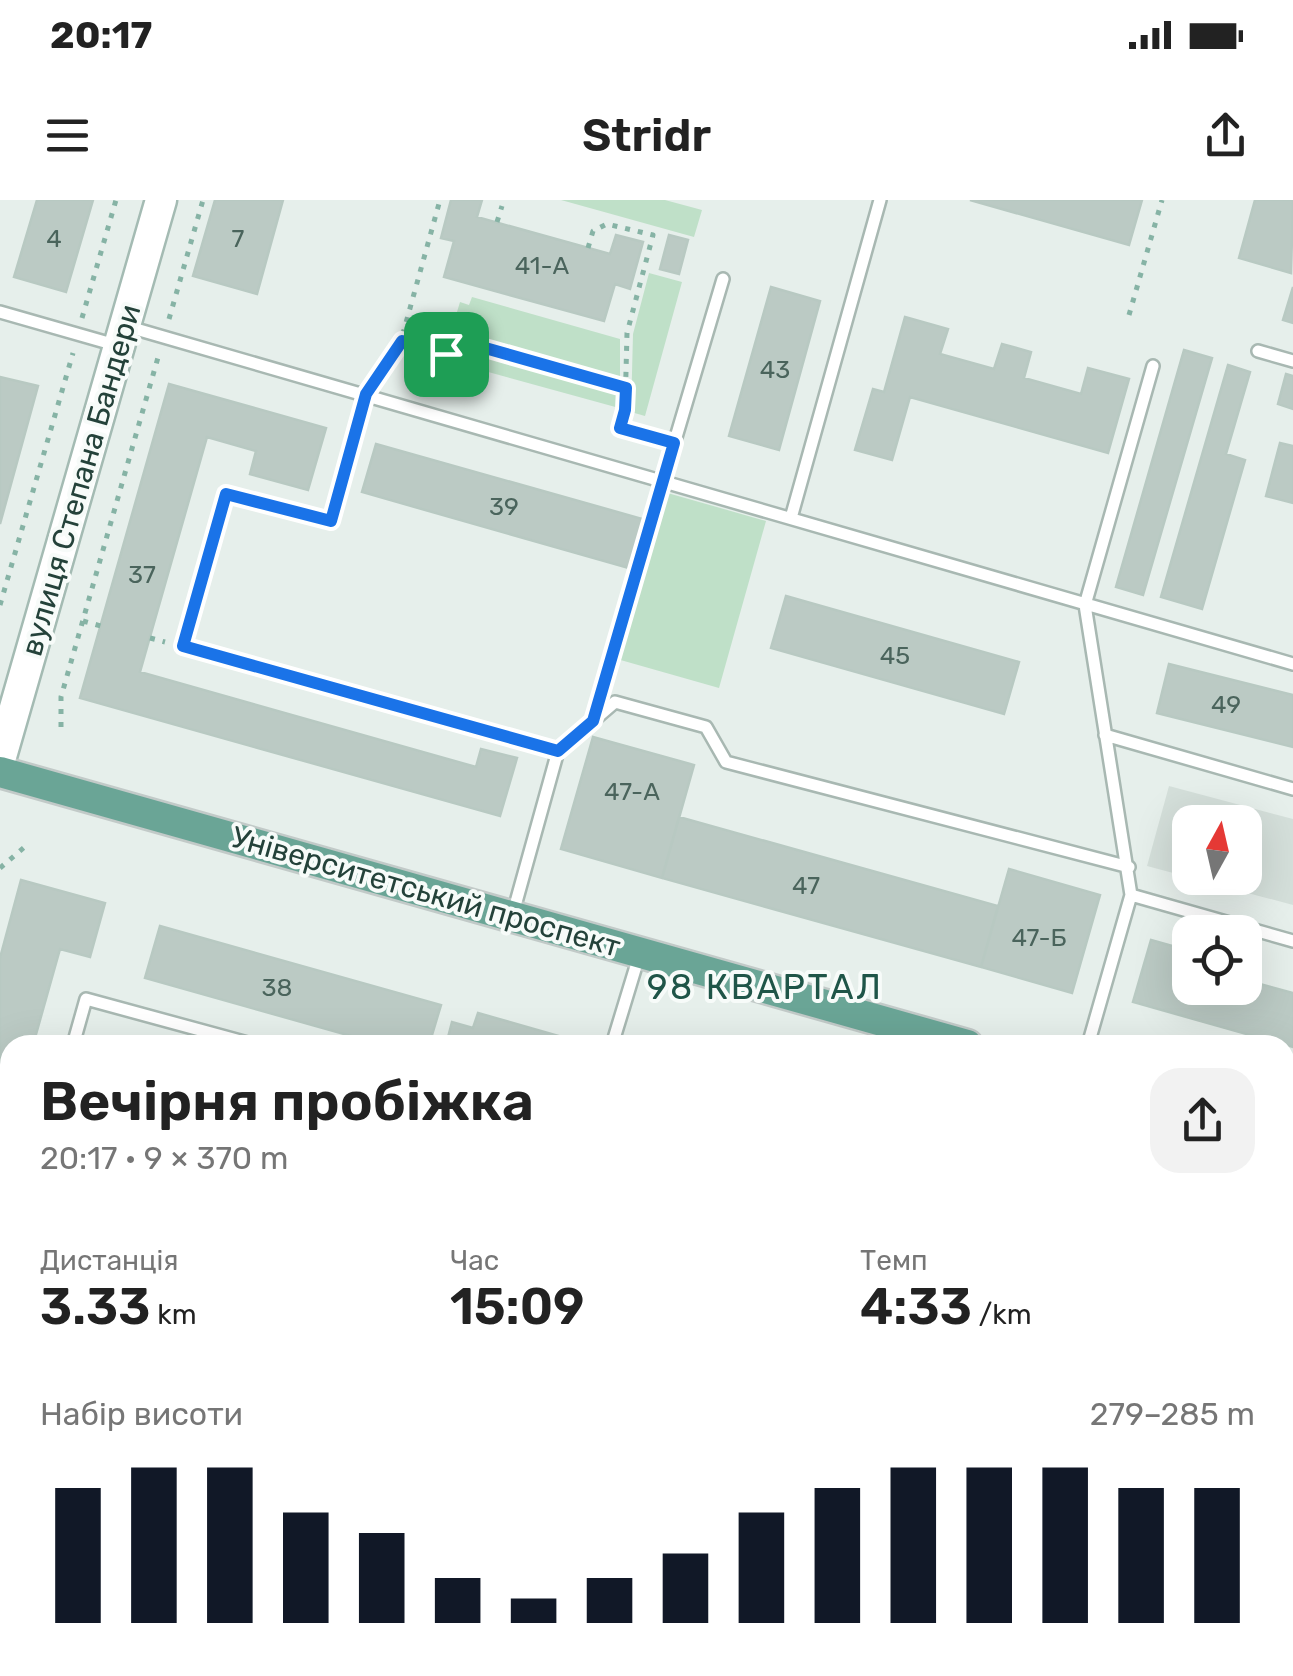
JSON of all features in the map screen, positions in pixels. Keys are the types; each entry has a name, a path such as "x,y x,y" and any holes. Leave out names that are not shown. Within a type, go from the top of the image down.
{"main road":[{"name":"Університетський проспект","path":"0,772 926,1035"}],"street":[{"name":"вулиця Степана Бандери","path":"0,760 160,200"}],"lane":[{"path":"791,518 880,200"},
{"path":"663,481 723,280"},
{"path":"0,312 78,334 164,336 1293,664"},
{"path":"1258,351 1293,361"},
{"path":"1091,1035 1131,894 1085,605 1153,366"},
{"path":"366,394 331,521 226,494 183,646 558,751"},
{"path":"512,917 558,751 615,702 706,728 726,762 1129,868"},
{"path":"1106,735 1293,789"},
{"path":"1131,894 1293,941"},
{"path":"615,1035 640,953"},
{"path":"76,1035 86,999 219,1035"}],"path":[{"path":"0,605 116,200"},
{"path":"61,727 61,697 203,200"},
{"path":"366,394 402,341 440,200"},
{"path":"1128,315 1162,200"},
{"path":"497,222 502,206"},
{"path":"588,248 592,231 607,224 653,235 626,333 625,410 620,428 674,443"},
{"path":"402,341 446,354 464,342 626,388"},
{"path":"593,721 663,481"},
{"path":"82,621 101,626"},
{"path":"0,868 28,844"}],"shaded area":[{"path":"1169,786 1240,805 1172,805 1172,872 1147,866"},
{"path":"1262,811 1293,819 1293,905 1256,895 1262,895"}],"green space":[{"path":"561,200 665,200 702,210 694,237"},
{"path":"649,273 682,282 645,416 631,412 633,334"},
{"path":"472,297 620,339 620,380 463,336 447,345 460,302 469,305"},
{"path":"469,351 619,391 619,408 452,362"},
{"path":"664,492 766,521 719,688 617,659"}],"building":[{"path":"37,200 93,200 66,292 14,277"},
{"path":"215,200 283,200 257,294 193,276"},
{"path":"451,200 482,200 477,217 610,254 616,235 643,242 630,289 615,284 604,321 444,277 454,241 441,238"},
{"path":"970,200 1142,200 1129,245"},
{"path":"1255,200 1293,200 1291,273 1239,258"},
{"path":"669,235 688,240 679,274 660,269"},
{"path":"771,287 820,301 779,450 729,436"},
{"path":"1293,287 1293,323 1283,320"},
{"path":"905,317 948,329 940,354 994,369 1002,344 1031,352 1024,378 1081,394 1088,368 1129,379 1108,453 910,397 892,460 855,450 873,389 884,392"},
{"path":"1184,350 1212,358 1143,595 1116,587"},
{"path":"1228,365 1250,372 1226,454 1245,460 1202,609 1161,597"},
{"path":"1286,374 1293,376 1293,409 1278,404"},
{"path":"0,377 38,386 0,524"},
{"path":"169,384 326,428 308,490 250,474 256,451 207,437 140,672 476,767 481,749 517,758 500,816 80,698"},
{"path":"1280,443 1293,446 1293,503 1266,496"},
{"path":"376,444 646,520 632,569 362,492"},
{"path":"786,596 1019,662 1004,714 771,648"},
{"path":"1169,664 1293,695 1293,747 1157,713"},
{"path":"593,737 694,765 662,878 561,849"},
{"path":"679,817 998,906 981,967 662,878"},
{"path":"1009,869 1100,895 1072,993 981,967"},
{"path":"21,880 105,903 90,957 60,949 36,1035 0,1035 0,958"},
{"path":"160,926 441,1005 432,1035 347,1035 145,978"},
{"path":"1151,940 1172,946 1172,1005 1262,1005 1262,985 1293,993 1293,1035 1250,1035 1133,1002"},
{"path":"478,1013 555,1035 449,1035 452,1022 473,1028"}],"district":[{"name":"98 КВАРТАЛ","path":"765,987"}],"route":[{"path":"402,341 446,354 464,342 626,388 620,428 674,443 593,721 558,751 183,646 226,494 331,521 366,394 402,341"}]}
